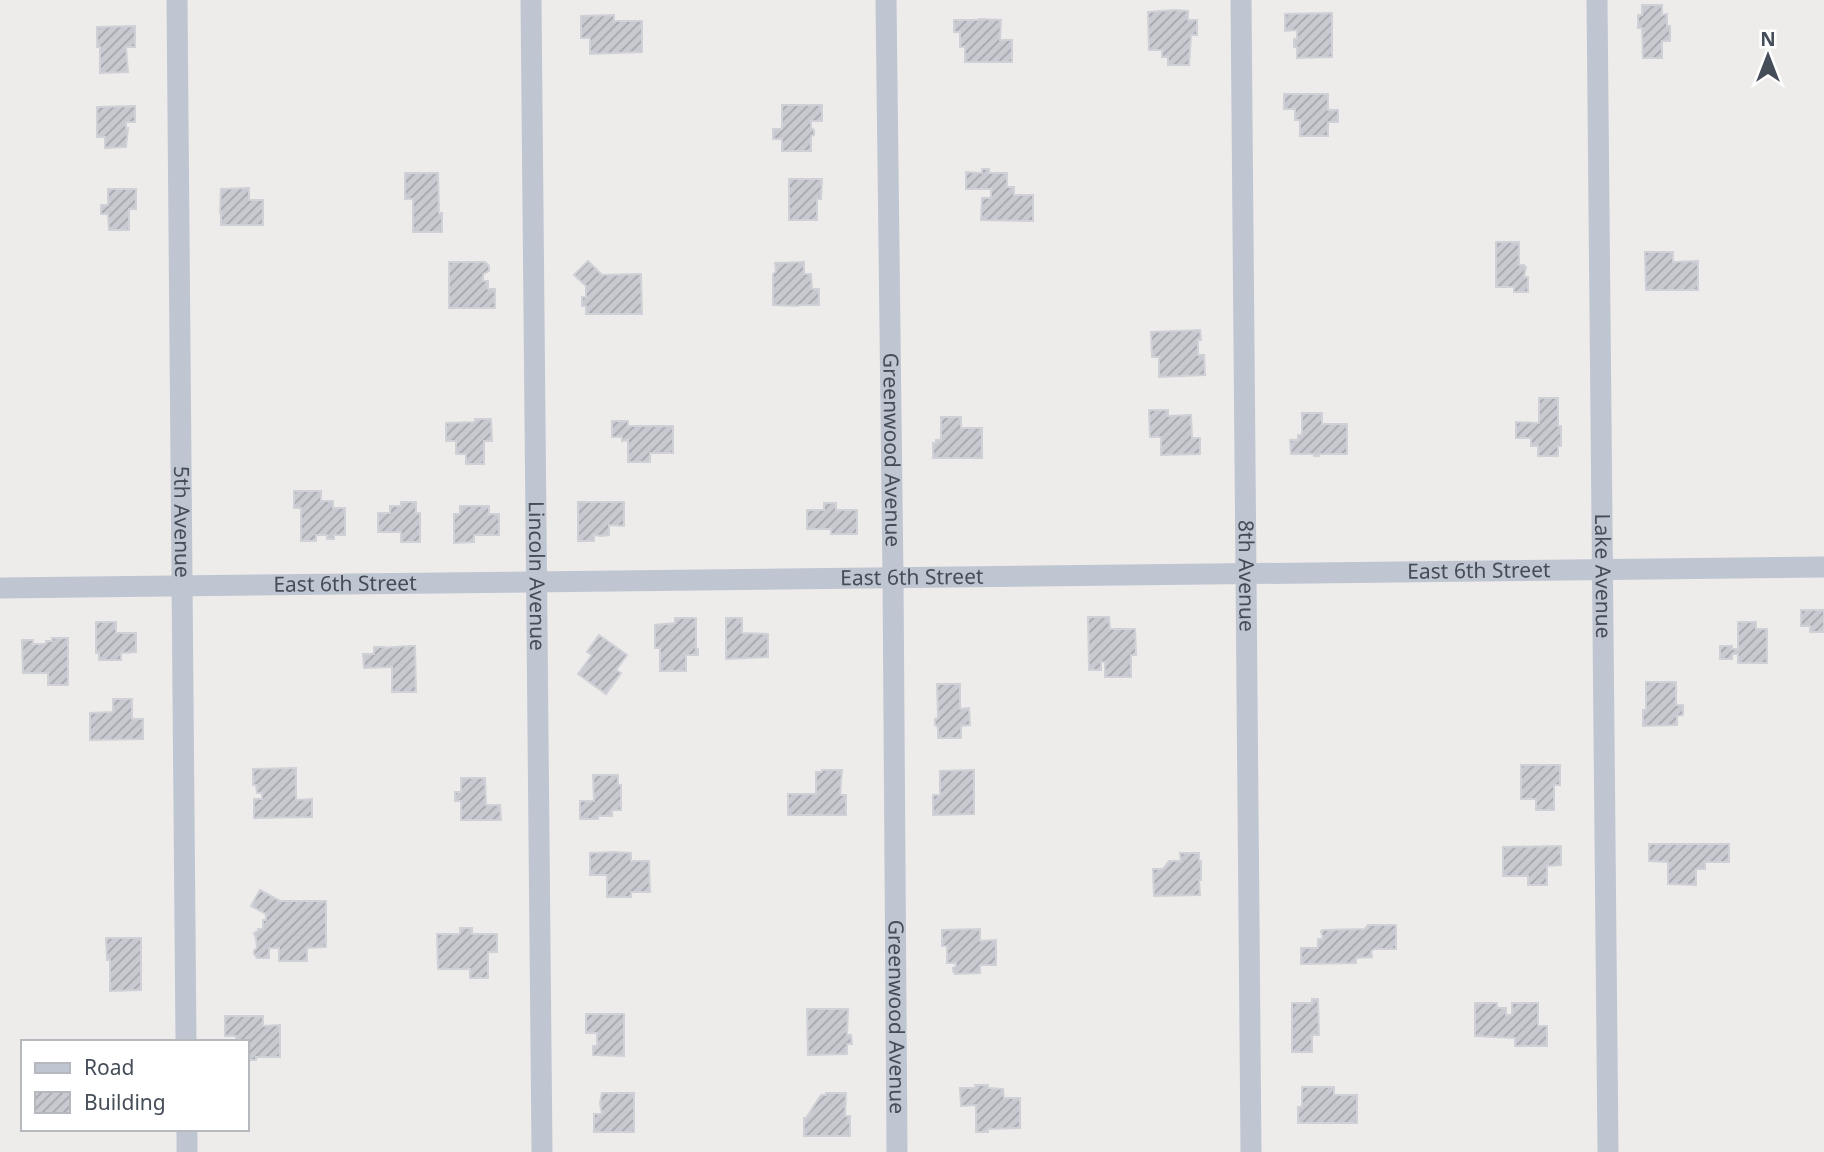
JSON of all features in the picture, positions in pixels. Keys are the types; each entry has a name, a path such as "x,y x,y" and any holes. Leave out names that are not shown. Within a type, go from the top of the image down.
{"street":[{"name":"5th Avenue","path":"177,0 186,1040"},
{"name":"Lincoln Avenue","path":"531,0 542,1152"},
{"name":"Greenwood Avenue","path":"887,0 897,1152"},
{"name":"8th Avenue","path":"1241,0 1251,1152"},
{"name":"Lake Avenue","path":"1597,0 1608,1152"},
{"name":"East 6th Street","path":"0,588 1824,567"},
{"path":"187,1131 187,1152"}],"building":[{"path":"1642,5 1662,5 1662,15 1667,14 1670,41 1662,41 1662,58 1643,58 1642,28 1638,28 1638,15 1642,15"},
{"path":"1188,11 1188,20 1197,20 1197,35 1191,35 1189,65 1168,65 1168,57 1162,57 1162,50 1149,50 1148,12"},
{"path":"1332,13 1332,57 1297,58 1294,39 1297,39 1297,30 1285,31 1285,14"},
{"path":"614,15 614,21 642,21 642,52 590,54 590,38 581,38 581,16"},
{"path":"954,20 1001,20 1000,40 1012,40 1012,62 965,62 965,47 960,47 960,32 954,32"},
{"path":"135,26 135,47 126,47 128,72 100,73 97,27"},
{"path":"1284,94 1328,94 1328,110 1338,110 1338,122 1328,122 1328,136 1300,136 1300,120 1295,120 1295,109 1284,109"},
{"path":"782,105 822,105 822,121 811,121 814,135 811,136 811,151 782,151 782,139 773,139 773,129 782,129"},
{"path":"135,106 135,122 126,122 126,147 105,148 105,137 97,137 97,107"},
{"path":"982,169 989,169 989,173 1007,173 1007,187 1014,187 1014,195 1033,195 1033,221 981,220 982,198 991,198 991,189 966,189 966,172 982,173"},
{"path":"405,173 438,173 442,232 413,232 413,199 405,199"},
{"path":"789,179 822,179 821,199 817,199 817,220 789,220"},
{"path":"249,188 249,200 263,200 263,225 221,225 221,189"},
{"path":"108,189 136,189 136,209 129,209 129,230 109,230 108,214 101,214 101,205 108,205"},
{"path":"1496,242 1519,242 1519,265 1526,267 1524,277 1528,277 1528,292 1514,292 1514,287 1496,287"},
{"path":"1645,252 1673,252 1673,262 1698,261 1698,290 1646,290"},
{"path":"588,261 602,275 641,274 642,314 586,314 582,297 586,297 586,286 574,275"},
{"path":"449,262 485,262 489,266 489,271 483,274 483,281 488,281 488,289 495,289 495,308 449,308"},
{"path":"804,262 804,274 811,274 812,289 819,289 819,305 773,305 775,263"},
{"path":"1200,330 1198,355 1204,355 1205,375 1159,377 1159,357 1152,357 1151,332"},
{"path":"1539,398 1558,398 1561,446 1558,446 1558,456 1538,456 1538,446 1531,446 1531,438 1516,438 1516,422 1539,423"},
{"path":"1149,410 1168,410 1168,416 1191,415 1192,438 1200,438 1200,454 1161,455 1161,437 1150,437"},
{"path":"1302,413 1322,413 1322,424 1347,424 1347,454 1291,454 1290,440 1298,440 1298,435 1302,435"},
{"path":"941,417 961,417 961,428 982,428 982,458 933,458 933,443 941,440"},
{"path":"475,419 491,419 492,441 484,441 484,464 466,464 466,454 456,454 456,441 446,441 446,423 475,422"},
{"path":"612,421 628,421 628,426 673,426 673,453 650,453 650,462 628,462 628,440 612,437"},
{"path":"294,491 321,491 321,501 333,501 333,508 345,508 345,535 334,535 334,539 327,539 327,535 316,535 316,541 301,541 301,508 294,508"},
{"path":"401,502 416,502 416,513 420,513 420,542 401,542 401,532 378,532 378,513 390,513 390,506 401,506"},
{"path":"578,502 624,502 624,526 609,525 609,535 594,535 594,541 578,541"},
{"path":"824,503 836,503 836,510 857,510 857,534 831,534 831,529 807,529 807,510 824,510"},
{"path":"460,506 489,506 489,514 499,514 499,535 474,535 474,542 454,543 454,514 460,514"},
{"path":"1801,610 1824,610 1824,632 1810,632 1810,626 1801,626"},
{"path":"1088,617 1109,617 1110,629 1135,629 1136,655 1131,655 1131,677 1105,677 1105,662 1101,662 1101,670 1089,670"},
{"path":"675,618 696,618 698,655 686,655 686,671 660,671 660,648 655,648 655,625 675,623"},
{"path":"726,618 742,618 742,633 768,634 768,657 726,659"},
{"path":"96,622 116,622 116,633 136,633 136,652 121,653 121,660 99,660 99,653 96,653"},
{"path":"1738,622 1756,622 1756,629 1767,629 1767,663 1738,663 1738,654 1732,654 1732,659 1720,659 1720,646 1738,649"},
{"path":"599,635 627,655 616,670 621,673 606,694 578,674 592,655 587,652"},
{"path":"52,638 68,638 68,685 48,685 48,673 23,673 22,640 33,640 33,644 46,644 46,641 52,641"},
{"path":"415,646 416,692 392,692 392,667 364,668 363,654 374,654 374,647"},
{"path":"1646,682 1676,682 1676,705 1683,705 1683,715 1677,716 1677,725 1643,726"},
{"path":"937,684 960,684 960,709 969,708 970,725 961,726 961,738 938,738 938,727 935,725 935,719 938,718"},
{"path":"113,699 132,699 132,719 143,719 143,739 90,740 90,713 113,712"},
{"path":"1521,765 1560,765 1560,785 1554,785 1554,810 1536,810 1536,799 1521,799"},
{"path":"296,768 296,800 312,799 312,817 254,818 254,799 262,799 262,793 257,793 256,785 253,785 253,769"},
{"path":"842,770 840,795 846,795 846,815 788,815 788,794 816,794 816,772"},
{"path":"974,770 974,814 933,815 933,795 940,795 940,771"},
{"path":"593,775 618,775 618,785 621,785 621,810 612,810 612,816 580,819 580,801 594,801"},
{"path":"461,778 485,778 486,805 500,805 501,820 461,820 461,801 455,801 455,792 461,792"},
{"path":"1649,844 1729,844 1729,862 1705,862 1705,869 1696,869 1696,885 1668,884 1668,862 1649,861"},
{"path":"1561,846 1561,865 1547,866 1547,885 1528,885 1528,876 1503,876 1503,847"},
{"path":"590,853 631,853 631,861 649,861 650,892 631,892 631,897 607,897 607,875 590,875"},
{"path":"1180,853 1199,853 1200,895 1154,896 1153,869 1163,869 1169,861 1181,861"},
{"path":"260,890 280,901 326,901 326,947 307,948 307,961 279,961 279,948 269,948 269,958 257,958 254,954 257,948 254,933 263,929 266,914 251,906"},
{"path":"1368,925 1396,925 1396,949 1374,949 1371,951 1372,957 1356,958 1356,963 1301,964 1301,948 1318,948 1318,939 1323,939 1321,931 1365,929"},
{"path":"460,928 472,928 472,934 497,934 497,952 488,952 488,978 470,978 470,969 438,969 437,934 460,934"},
{"path":"980,929 980,941 996,940 996,965 980,965 980,973 955,974 953,968 956,963 947,963 947,946 942,946 942,930"},
{"path":"106,938 141,938 141,990 110,991 110,960 107,960"},
{"path":"1312,999 1318,999 1319,1035 1312,1035 1312,1052 1292,1052 1292,1003 1312,1003"},
{"path":"1475,1003 1497,1003 1497,1008 1506,1008 1506,1015 1512,1015 1512,1003 1538,1003 1538,1026 1547,1026 1547,1046 1515,1046 1515,1038 1475,1036"},
{"path":"807,1009 848,1009 847,1035 851,1035 852,1044 847,1044 847,1054 808,1055"},
{"path":"586,1014 624,1014 624,1056 593,1055 593,1046 597,1046 597,1033 586,1033"},
{"path":"225,1016 263,1016 263,1026 280,1025 280,1057 256,1057 256,1060 248,1060 248,1040 225,1036"},
{"path":"975,1085 1003,1089 1004,1098 1020,1098 1020,1128 976,1132 976,1105 961,1106 960,1088 976,1088"},
{"path":"1302,1087 1334,1087 1334,1095 1357,1095 1357,1123 1298,1123 1298,1107 1302,1107"},
{"path":"602,1093 634,1093 634,1132 594,1132 594,1114 602,1114"},
{"path":"846,1093 845,1116 850,1116 850,1136 804,1136 804,1118 821,1095"}]}
